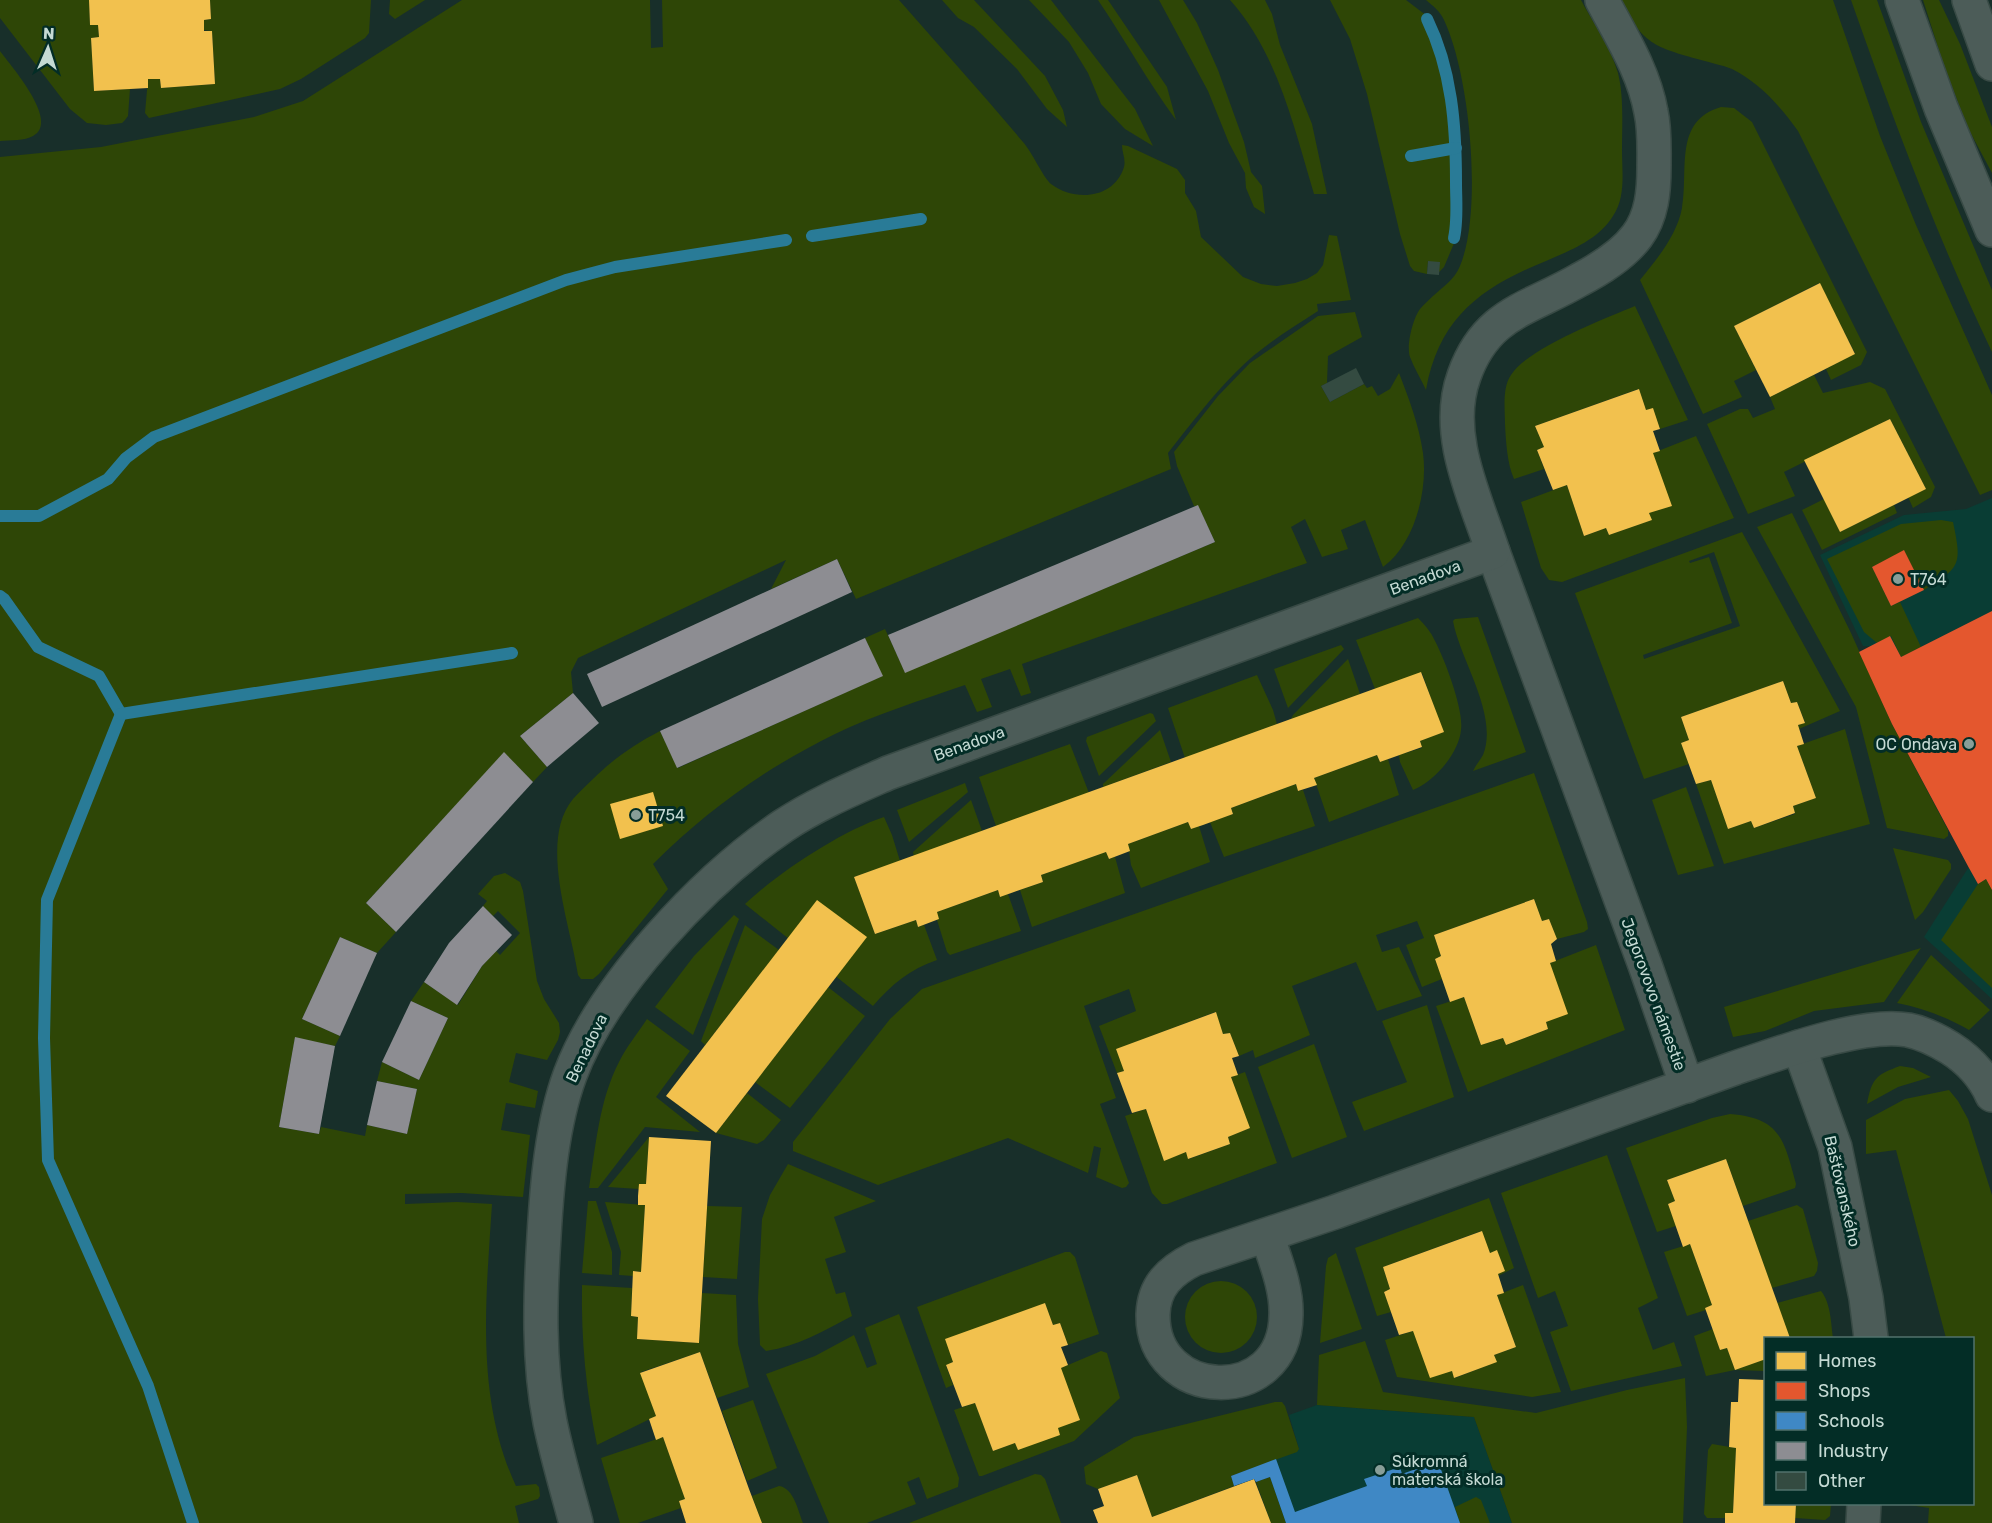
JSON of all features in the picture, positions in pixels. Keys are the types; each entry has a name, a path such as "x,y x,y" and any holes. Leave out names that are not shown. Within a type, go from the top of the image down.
{"street":[{"path":"1493,552 1462,459 1459,438 1459,398 1473,355 1490,332 1516,311 1579,280 1618,255 1637,237 1648,218 1653,198 1654,131 1651,110 1638,71 1602,0"},
{"path":"1902,0 1941,108 1992,230"},
{"path":"1969,0 1992,64"},
{"name":"Jegorovovo námestie","path":"1267,1235 1281,1282 1286,1312 1284,1339 1278,1352 1270,1363 1245,1378 1219,1382 1185,1374 1166,1356 1155,1333 1153,1305 1161,1285 1180,1266 1194,1259 1687,1086 1645,965 1493,552"},
{"name":"Benadova","path":"576,1523 550,1420 542,1357 541,1301 546,1202 556,1132 570,1076 593,1026 623,982 688,907 741,856 785,825 830,799 888,773 1493,552"},
{"path":"1687,1086 1799,1047 1863,1031 1906,1030 1940,1041 1971,1063 1992,1095"},
{"name":"Bašťovanského","path":"1799,1047 1835,1148 1872,1337"},
{"path":"1863,1523 1864,1505"}],"shaded area":[{"path":"1992,498 1992,999 1924,937 1979,851 1872,646 1863,646 1820,555 1904,515 1966,509"},
{"name":"Súkromná materská škola","path":"1317,1405 1474,1417 1512,1523 1286,1523 1265,1463 1299,1449 1289,1415"}],"green space":[{"path":"0,0 89,0 90,25 98,25 99,37 91,38 94,91 130,89 128,116 125,120 122,123 106,125 87,123 70,109 0,18"},
{"path":"210,0 371,0 369,33 365,38 301,79 280,89 149,118 145,113 148,79 160,79 161,88 215,84 212,31 204,30 204,20 211,19"},
{"path":"390,0 425,0 395,19 389,14"},
{"path":"462,0 650,0 651,48 663,47 662,0 899,0 1023,142 1051,184 1061,190 1082,195 1103,191 1119,178 1124,167 1122,145 1128,146 1177,169 1185,180 1185,193 1196,211 1201,237 1243,277 1261,284 1277,286 1307,279 1317,273 1323,265 1329,235 1337,236 1351,300 1317,304 1318,311 1275,339 1245,363 1209,401 1168,453 1171,469 856,599 837,559 771,589 786,560 578,658 571,672 573,693 520,736 547,767 533,782 504,753 366,903 396,932 377,953 340,937 302,1019 340,1036 335,1046 295,1038 279,1127 319,1134 321,1127 365,1136 367,1125 407,1134 417,1089 377,1081 382,1062 419,1080 448,1018 411,1001 424,982 458,1005 482,966 496,951 500,955 520,933 498,911 493,916 483,906 487,901 478,894 494,876 505,873 520,882 523,891 537,981 544,999 559,1023 560,1032 547,1060 516,1053 509,1082 538,1091 535,1108 506,1103 501,1130 530,1135 523,1197 462,1193 405,1194 405,1204 457,1202 492,1204 487,1275 486,1347 494,1418 503,1452 516,1486 536,1484 539,1487 540,1496 538,1499 515,1506 519,1523 0,1523 0,157 101,147 254,117 303,101"},
{"path":"942,0 974,0 1045,76 1063,110 1067,127 1047,109 1017,69 974,27 958,18"},
{"path":"1029,0 1051,0 1135,109 1153,146 1125,129 1101,104 1088,73 1069,42"},
{"path":"1098,0 1108,0 1167,87 1176,120 1156,91"},
{"path":"1159,0 1183,0 1197,23 1218,70 1244,142 1251,172 1262,186 1265,214 1254,207 1246,188 1245,173 1229,143 1208,91"},
{"path":"1230,0 1265,0 1272,14 1280,45 1312,124 1327,194 1314,194 1291,117 1272,67 1260,43"},
{"path":"1330,0 1406,0 1427,16 1424,18 1433,37 1444,78 1452,140 1454,224 1451,238 1455,241 1444,267 1439,272 1428,261 1427,274 1414,271 1410,266 1400,234 1367,94 1350,39"},
{"path":"1426,0 1581,0 1606,45 1618,73 1622,101 1623,176 1622,193 1617,209 1600,232 1574,248 1502,282 1467,308 1441,343 1432,365 1426,390 1410,357 1411,332 1420,309 1452,279 1460,266 1467,242 1472,178 1467,107 1461,74 1453,44 1442,17"},
{"path":"1620,0 1833,0 1880,136 1916,225 1992,395 1992,490 1980,495 1798,131 1777,104 1752,81 1732,69 1672,51 1652,42 1636,26"},
{"path":"1851,0 1877,0 1921,122 1992,290 1992,352 1917,178"},
{"path":"1923,0 1939,0 1960,44 1992,127 1992,173 1968,128 1944,66"},
{"path":"0,51 22,80 38,107 41,119 40,129 30,138 0,141"},
{"path":"1721,107 1734,108 1752,122 1867,352 1861,365 1831,380 1826,369 1855,353 1819,283 1734,326 1756,370 1734,381 1742,397 1703,414 1640,280 1666,246 1676,228 1682,208 1689,135 1696,123 1706,114"},
{"path":"1635,306 1688,420 1660,429 1653,409 1646,410 1638,389 1535,426 1544,447 1537,450 1544,469 1514,479 1508,459 1505,424 1505,392 1511,375 1533,355 1550,345 1587,326"},
{"path":"1355,312 1362,337 1328,356 1327,383 1321,386 1330,402 1364,384 1367,388 1372,386 1378,396 1390,389 1399,373 1416,422 1423,453 1423,483 1417,515 1403,545 1383,567 1365,520 1341,530 1348,549 1322,557 1305,519 1291,527 1307,563 1022,664 1031,693 1021,696 1010,669 981,679 992,707 977,712 965,685 883,714 809,747 761,776 716,808 653,864 668,889 599,974 593,979 581,979 578,975 564,909 557,860 558,837 563,817 573,799 608,765 660,731 678,768 882,676 865,638 885,629 905,672 1215,542 1198,506 1194,506 1177,466 1174,452 1218,396 1250,363 1318,316"},
{"path":"1814,375 1823,393 1870,382 1885,389 1935,487 1931,497 1913,508 1908,497 1926,489 1890,419 1784,472 1795,496 1748,514 1707,424 1740,409 1748,409 1753,418 1775,409 1770,397"},
{"path":"1696,436 1734,518 1562,582 1549,580 1541,568 1521,502 1567,485 1584,536 1606,528 1609,535 1651,520 1649,513 1653,453"},
{"path":"1824,499 1840,532 1894,505 1897,513 1822,550 1802,510"},
{"path":"1792,513 1851,633 1892,724 1948,830 1948,836 1944,839 1887,828 1856,707 1757,527"},
{"path":"1941,520 1953,522 1958,556 1956,564 1945,576 1924,590 1904,551 1872,567 1891,606 1900,602 1921,647 1901,657 1891,636 1877,643 1864,632 1827,559 1901,524"},
{"path":"1742,532 1840,711 1799,729 1798,725 1805,722 1797,702 1791,703 1783,681 1681,717 1689,740 1681,743 1689,764 1644,779 1575,593","holes":["1714,552 1740,626 1644,659 1643,655 1732,623 1709,557 1690,563 1689,561"]},
{"path":"1478,617 1526,752 1473,771 1483,755 1487,739 1486,723 1477,688 1453,621"},
{"path":"1418,618 1433,638 1448,672 1460,710 1461,730 1456,748 1444,766 1437,774 1413,790 1399,755 1422,748 1420,741 1443,732 1422,673 1375,689 1356,640"},
{"path":"1341,645 1344,649 1288,708 1274,669"},
{"path":"1348,659 1360,694 1291,719 1293,715"},
{"path":"1257,675 1277,724 1185,758 1168,708"},
{"path":"1150,713 1156,721 1099,776 1086,741 1087,737"},
{"path":"1845,729 1870,824 1724,864 1696,784 1711,780 1728,829 1751,821 1754,828 1795,814 1793,806 1816,798 1797,746"},
{"path":"1160,730 1171,762 1103,787 1103,784"},
{"path":"1070,744 1089,793 996,826 979,777"},
{"path":"1377,755 1380,762 1388,759 1399,795 1329,822 1314,778"},
{"path":"1534,773 1587,922 1588,929 1584,932 1557,939 1549,919 1542,921 1534,899 1434,935 1441,956 1435,959 1442,979 1422,987 1406,945 1424,938 1417,921 1376,935 1382,952 1399,947 1422,996 1377,1011 1356,962 1292,986 1310,1035 1255,1058 1253,1050 1239,1056 1230,1033 1223,1034 1215,1012 1117,1049 1124,1071 1117,1073 1099,1026 1136,1011 1129,989 1084,1006 1116,1098 1100,1104 1129,1183 1126,1187 1122,1188 1096,1177 1101,1148 1094,1146 1088,1173 1008,1138 878,1185 793,1151 793,1142 890,1019 922,989"},
{"path":"965,783 968,792 909,842 897,810"},
{"path":"1296,784 1298,791 1303,790 1315,826 1224,857 1210,822 1233,814 1231,808"},
{"path":"1686,787 1714,866 1678,875 1652,800"},
{"path":"971,800 982,831 914,856 913,852"},
{"path":"884,817 900,861 854,877 875,934 916,920 918,927 924,925 937,960 902,978 873,1006 745,904 775,879 811,854 849,832"},
{"path":"1188,822 1191,829 1199,826 1210,862 1141,888 1131,865 1128,844"},
{"path":"1893,848 1948,860 1951,864 1951,869 1923,912 1915,920"},
{"path":"1106,852 1109,859 1115,857 1125,893 1032,927 1020,890 1043,882 1041,875"},
{"path":"1986,879 1992,890 1992,988 1941,940 1978,884"},
{"path":"998,890 1000,897 1008,894 1021,931 950,955 937,920 937,912"},
{"path":"734,915 739,919 693,1035 655,1007 694,956"},
{"path":"745,925 779,950 705,1045 701,1041"},
{"path":"1596,945 1625,1030 1468,1092 1436,1006 1464,997 1481,1045 1503,1038 1506,1045 1548,1029 1546,1022 1550,963"},
{"path":"1921,948 1884,1002 1814,1011 1765,1031 1733,1037 1724,1007"},
{"path":"1931,955 1990,1010 1969,1030 1934,1014 1897,1003"},
{"path":"828,987 865,1016 790,1108 755,1082"},
{"path":"1427,1005 1454,1097 1364,1131 1352,1102 1407,1082 1382,1021"},
{"path":"647,1019 690,1051 656,1097 700,1132 645,1127 598,1188 589,1188 599,1124 612,1077 622,1056"},
{"path":"1314,1044 1347,1137 1292,1158 1258,1067"},
{"path":"1900,1066 1913,1068 1931,1077 1898,1087 1867,1104 1876,1079 1885,1072"},
{"path":"1245,1072 1277,1163 1162,1204 1152,1193 1125,1116 1146,1109 1164,1160 1186,1152 1189,1159 1230,1144 1228,1137 1249,1128 1231,1077"},
{"path":"1949,1090 1968,1119 1992,1195 1992,1523 1928,1523 1929,1508 1910,1505 1974,1505 1974,1337 1946,1337 1896,1150 1866,1154 1866,1120 1905,1099"},
{"path":"747,1093 781,1120 764,1140 757,1144 716,1133"},
{"path":"1730,1114 1760,1120 1778,1134 1788,1155 1796,1184 1795,1188 1743,1206 1726,1159 1667,1180 1675,1201 1668,1204 1676,1226 1657,1232 1626,1148"},
{"path":"649,1137 646,1184 639,1184 639,1189 608,1187"},
{"path":"1607,1155 1658,1298 1638,1308 1653,1350 1674,1342 1682,1366 1571,1391 1550,1332 1568,1326 1555,1291 1538,1298 1501,1193"},
{"path":"788,1164 876,1201 834,1217 846,1252 825,1259 836,1294 845,1292 852,1316 800,1342 766,1351 760,1345 758,1299 762,1219 770,1195"},
{"path":"1489,1198 1514,1268 1498,1276 1504,1271 1497,1251 1490,1253 1481,1231 1383,1267 1390,1289 1384,1292 1391,1312 1377,1316 1355,1248"},
{"path":"588,1201 596,1201 612,1252 612,1275 582,1273"},
{"path":"605,1202 645,1205 641,1272 634,1271 633,1276 619,1275 621,1252"},
{"path":"1797,1205 1803,1209 1818,1263 1817,1271 1814,1276 1772,1288 1748,1221"},
{"path":"707,1206 742,1207 737,1279 703,1277"},
{"path":"1690,1244 1712,1305 1705,1308 1706,1310 1687,1316 1664,1252"},
{"path":"1070,1252 1075,1257 1099,1334 1068,1345 1060,1323 1053,1325 1045,1303 946,1366 953,1385 946,1388 917,1307"},
{"path":"1336,1253 1362,1329 1320,1343 1326,1266 1328,1258"},
{"path":"1228,1281 1247,1291 1255,1303 1257,1317 1255,1331 1247,1343 1235,1351 1214,1353 1195,1343 1187,1331 1185,1310 1195,1291 1207,1283"},
{"path":"582,1285 632,1288 631,1316 638,1317 637,1339 699,1343 702,1293 736,1295 738,1344 749,1387 717,1398 700,1352 641,1372 656,1416 597,1445 585,1365"},
{"path":"1523,1285 1561,1392 1532,1397 1397,1377 1385,1340 1413,1331 1452,1371 1455,1378 1496,1362 1494,1355 1516,1347 1497,1295"},
{"path":"1821,1291 1829,1307 1833,1337 1790,1337 1777,1303"},
{"path":"899,1314 959,1478 958,1487 927,1499 919,1477 907,1482 916,1504 867,1523 829,1523 766,1374 815,1356 854,1335 867,1368 877,1364 865,1328"},
{"path":"1713,1329 1720,1350 1727,1348 1735,1370 1706,1376 1694,1336"},
{"path":"1365,1341 1383,1392 1536,1413 1685,1378 1687,1427 1683,1523 1512,1523 1474,1417 1317,1405 1319,1355"},
{"path":"1101,1351 1107,1353 1120,1398 1074,1441 979,1476 954,1410 975,1403 993,1451 1015,1443 1018,1449 1058,1428 1061,1368"},
{"path":"1764,1359 1764,1371 1735,1370"},
{"path":"753,1400 777,1468 747,1481 722,1411"},
{"path":"1282,1402 1285,1406 1299,1449 1297,1452 1231,1476 1234,1486 1152,1517 1137,1475 1098,1489 1086,1484 1084,1467 1134,1437"},
{"path":"663,1437 685,1499 679,1501 681,1508 638,1523 620,1523 601,1458"},
{"path":"1712,1444 1736,1448 1733,1513 1725,1518 1707,1518 1704,1514 1708,1450"},
{"path":"1035,1474 1045,1479 1061,1523 909,1523"},
{"path":"1270,1477 1286,1523 1271,1523 1256,1482"},
{"path":"779,1486 792,1495 803,1523 762,1523 752,1496"},
{"path":"1476,1497 1481,1500 1490,1523 1460,1523 1455,1507"},
{"path":"1796,1505 1831,1505 1830,1516 1825,1520 1795,1518"}],"building: Homes":[{"path":"89,0 210,0 211,19 204,20 204,31 212,31 215,84 161,88 160,79 148,79 148,88 94,91 91,38 99,37 98,25 90,25"},
{"path":"1820,283 1855,354 1770,397 1734,326"},
{"path":"1639,389 1646,410 1653,408 1660,429 1653,431 1660,451 1653,453 1672,506 1649,513 1652,520 1609,535 1606,528 1584,536 1567,485 1553,490 1537,450 1544,447 1535,426"},
{"path":"1890,419 1926,489 1840,532 1804,460"},
{"path":"1421,672 1444,732 1420,741 1422,747 1380,762 1377,755 1314,778 1317,785 1298,791 1296,784 1231,808 1233,814 1191,829 1188,822 1128,844 1130,851 1109,859 1106,852 1041,875 1043,882 1000,897 998,890 937,912 939,919 918,927 916,920 875,934 854,877"},
{"path":"1783,681 1791,703 1797,702 1805,723 1798,725 1804,744 1797,746 1816,798 1793,806 1795,813 1754,828 1751,821 1728,829 1711,780 1696,784 1681,743 1689,740 1681,717"},
{"name":"T754","path":"653,792 663,826 620,839 610,804"},
{"path":"1534,899 1542,921 1549,919 1557,939 1551,944 1556,961 1550,963 1568,1014 1546,1022 1548,1029 1506,1045 1503,1038 1481,1045 1464,997 1450,1002 1435,959 1441,956 1434,935"},
{"path":"817,900 867,937 716,1133 666,1096"},
{"path":"1216,1012 1223,1034 1230,1033 1239,1056 1232,1058 1238,1075 1231,1077 1250,1128 1228,1137 1230,1144 1188,1159 1186,1152 1164,1161 1146,1109 1132,1113 1117,1073 1124,1071 1116,1049"},
{"path":"649,1137 711,1141 699,1343 637,1339 638,1317 631,1316 633,1271 641,1272 645,1205 638,1205 638,1196 639,1184 646,1184"},
{"path":"1726,1159 1790,1337 1764,1337 1764,1360 1735,1370 1727,1348 1720,1350 1705,1308 1712,1305 1690,1244 1683,1247 1668,1204 1675,1201 1667,1180"},
{"path":"1482,1231 1490,1253 1497,1250 1505,1271 1498,1274 1504,1293 1497,1295 1516,1347 1494,1355 1497,1362 1454,1378 1452,1371 1430,1378 1413,1331 1399,1335 1384,1292 1390,1289 1383,1267"},
{"path":"1045,1303 1053,1325 1060,1323 1068,1345 1061,1347 1068,1365 1061,1368 1080,1420 1058,1428 1060,1435 1018,1450 1015,1443 993,1451 975,1403 962,1407 946,1365 953,1362 945,1339"},
{"path":"700,1352 762,1523 686,1523 679,1501 685,1499 663,1437 656,1440 649,1419 656,1416 640,1373"},
{"path":"1739,1379 1764,1380 1764,1505 1796,1505 1795,1523 1725,1523 1725,1513 1733,1513 1736,1448 1729,1447 1731,1402 1738,1402"},
{"path":"1137,1475 1152,1517 1254,1479 1271,1523 1098,1523 1093,1510 1104,1506 1098,1489"}],"building: Shops":[{"name":"T764","path":"1904,550 1924,590 1891,606 1872,567"},
{"path":"1992,611 1992,890 1986,879 1978,884 1969,868 1892,724 1859,652 1890,636 1901,657"}],"building: Schools":[{"path":"1276,1459 1295,1512 1367,1486 1364,1479 1400,1467 1402,1474 1438,1461 1460,1523 1286,1523 1270,1477 1256,1482 1254,1479 1234,1486 1231,1476"}],"building: Industry":[{"path":"1198,505 1215,542 905,673 888,635"},
{"path":"837,559 852,592 602,707 587,674"},
{"path":"865,638 883,676 677,768 660,731"},
{"path":"573,693 599,723 547,767 520,736"},
{"path":"504,752 533,782 396,932 366,903"},
{"path":"483,906 512,935 482,966 457,1005 424,982 449,943"},
{"path":"340,937 377,953 340,1036 302,1019"},
{"path":"411,1001 448,1018 419,1080 382,1062"},
{"path":"295,1037 335,1046 319,1134 279,1127"},
{"path":"377,1081 417,1089 407,1134 367,1125"}],"building: Other":[{"path":"1428,261 1440,262 1439,275 1427,274"},
{"path":"1356,368 1364,384 1330,402 1321,386"}],"waterway":[{"path":"1427,19 1442,58 1451,99 1456,161 1454,238"},
{"path":"1411,156 1456,148"},
{"path":"812,236 921,219"},
{"path":"0,516 39,516 108,479 126,458 154,437 566,280 615,267 786,240"},
{"path":"0,596 38,647 99,676 121,714"},
{"path":"121,714 512,653"},
{"path":"121,714 47,900 44,1038 48,1160 148,1386 193,1523"}],"place":[{"name":"T764","path":"1898,579"},
{"name":"OC Ondava","path":"1969,744"},
{"name":"T754","path":"636,815"},
{"name":"Súkromná materská škola","path":"1380,1470"}]}
